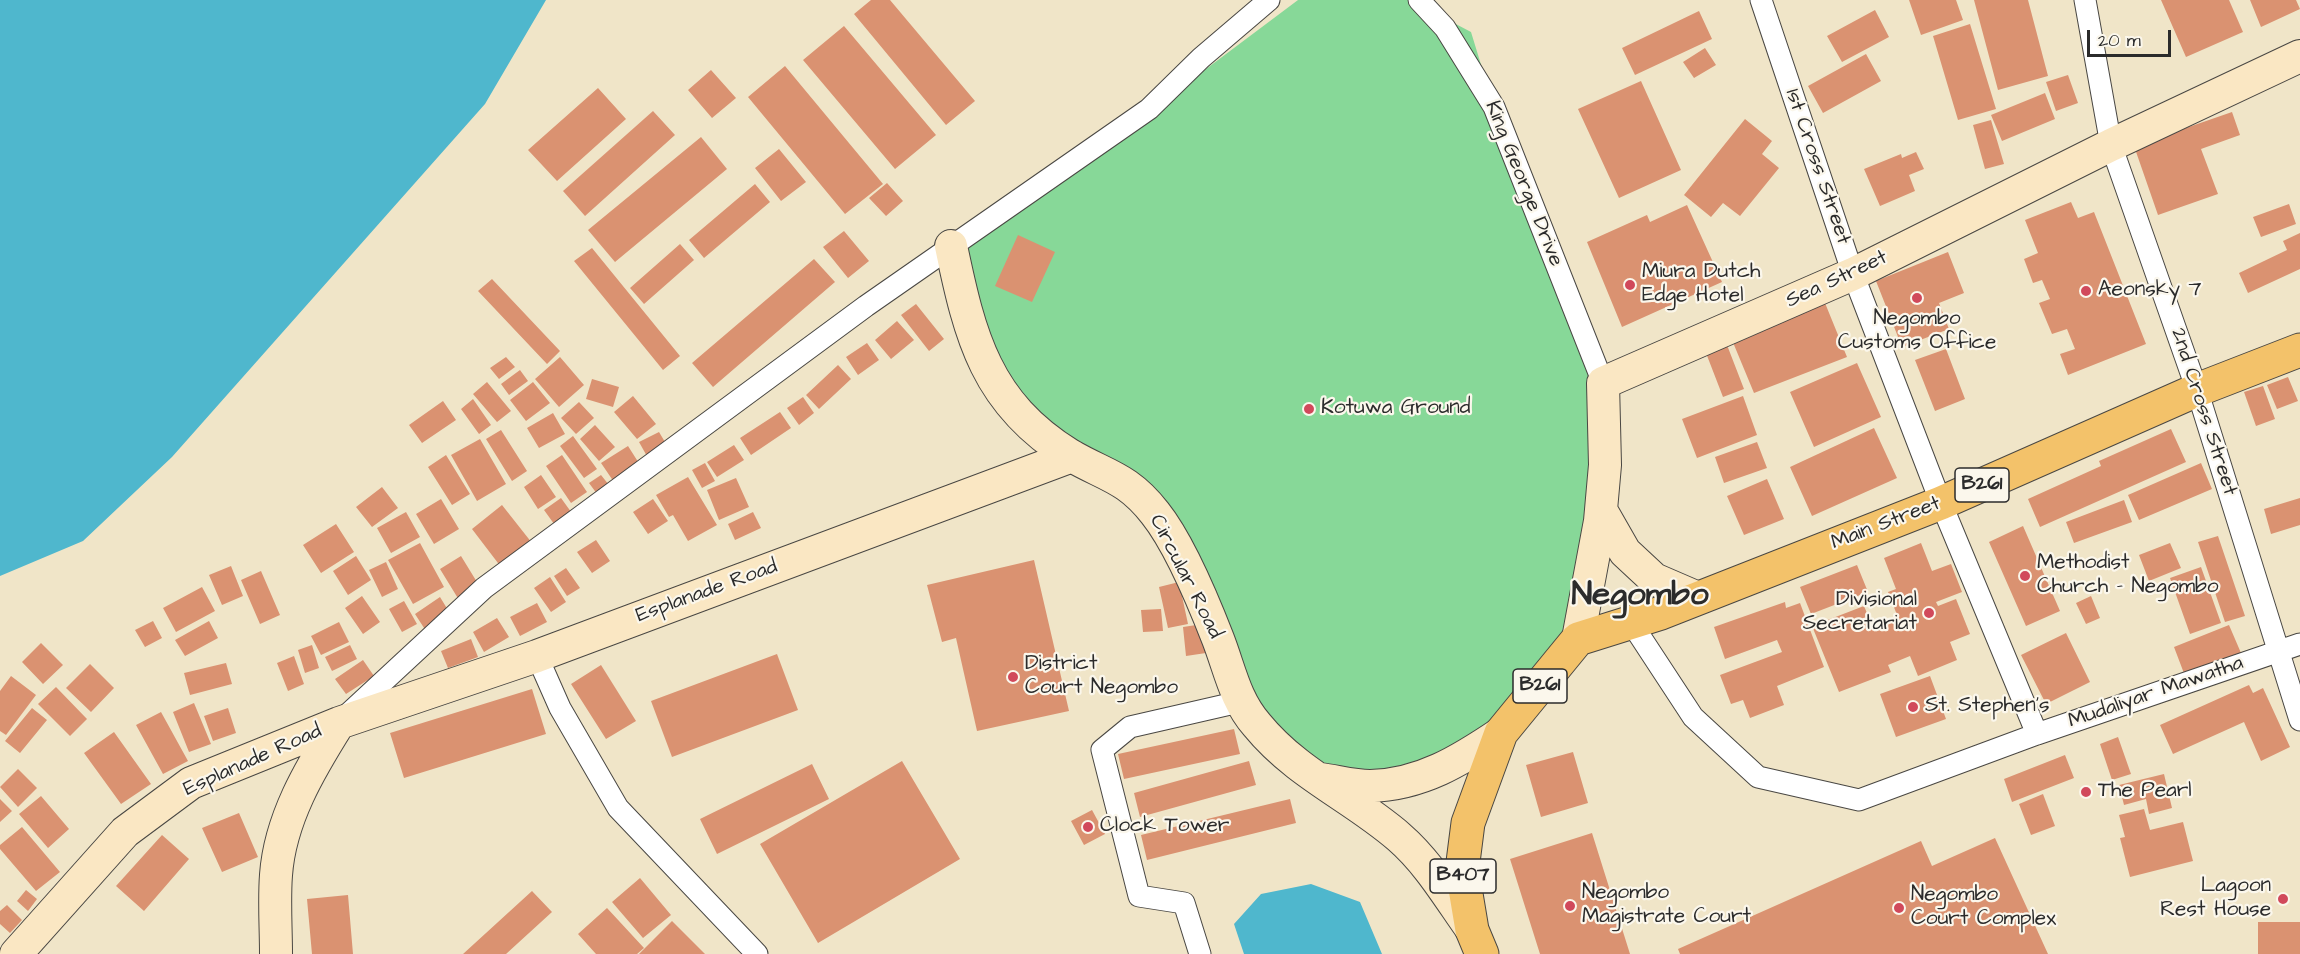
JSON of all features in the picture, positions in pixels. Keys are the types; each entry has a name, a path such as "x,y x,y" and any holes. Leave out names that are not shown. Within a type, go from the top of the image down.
{"main road":[{"name":"Main Street","path":"1578,639 1632,624 1941,503 2197,390 2300,350"},
{"name":"B261","path":"1501,733 1578,639"},
{"name":"B407","path":"1477,942 1462,870 1468,823 1501,733"}],"street":[{"path":"339,723 484,588 866,306 1149,109 1201,58 1269,0"},
{"name":"King George Drive","path":"1419,0 1445,28 1494,107 1603,383"},
{"name":"1st Cross Street","path":"1761,0 1853,274 1941,503 2037,734"},
{"name":"2nd Cross Street","path":"2085,0 2111,145 2290,647 2300,720"},
{"name":"Sea Street","path":"1603,383 1853,274 2111,145 2300,56"},
{"name":"Circular Road","path":"951,246 970,331 981,358 1000,391 1031,428 1072,456 1121,479 1156,514 1184,565 1218,639 1239,702 1270,740 1313,778 1398,836 1421,857 1477,942"},
{"path":"1578,639 1601,510 1605,465 1603,383"},
{"name":"Esplanade Road","path":"16,954 124,832 191,783 339,723 537,656 1072,456"},
{"path":"1601,510 1625,552 1654,579 1698,598"},
{"name":"Mudaliyar Mawatha","path":"1632,624 1693,717 1758,777 1859,800 2037,734 2290,647"},
{"path":"537,656 560,708 618,808 757,954"},
{"path":"1200,954 1184,903 1139,896 1102,750 1130,727 1239,702"},
{"name":"Esplanade Road","path":"276,954 276,874 289,816 314,764 339,723"},
{"path":"1313,778 1369,786 1413,779 1460,760 1501,733"}],"green space":[{"name":"Kotuwa Ground","path":"1298,0 1410,0 1471,32 1494,107 1603,383 1578,639 1515,717 1369,786 1270,740 1171,540 1031,428 951,246 1206,69"}],"water":[{"path":"0,0 546,0 485,104 172,457 83,541 0,576"},
{"path":"1311,884 1360,902 1382,954 1244,954 1234,924 1261,894"}],"building":[{"path":"871,0 890,0 975,101 946,125 854,14"},
{"path":"1909,0 1956,0 1963,20 1921,35"},
{"path":"1974,0 2028,0 2048,76 1998,90"},
{"path":"2161,0 2229,0 2243,32 2186,57"},
{"path":"2250,0 2296,0 2300,9 2261,27"},
{"path":"1875,10 1889,37 1842,62 1827,36"},
{"path":"1699,11 1712,39 1635,75 1622,48"},
{"path":"1970,24 1996,109 1958,120 1933,36"},
{"path":"844,26 936,135 895,169 803,60"},
{"path":"1705,48 1716,65 1694,78 1683,62"},
{"path":"1866,54 1881,81 1823,113 1808,86"},
{"path":"785,66 883,184 845,214 748,97"},
{"path":"711,70 736,98 712,118 688,90"},
{"path":"2068,75 2078,103 2056,111 2046,82"},
{"path":"1641,81 1681,170 1619,198 1578,109"},
{"path":"598,88 626,119 557,181 528,150"},
{"path":"2045,93 2055,119 2002,141 1991,115"},
{"path":"653,111 675,135 585,216 563,191"},
{"path":"2232,112 2240,135 2201,149 2218,194 2158,215 2134,146"},
{"path":"1745,119 1772,141 1762,154 1779,168 1740,216 1723,203 1711,217 1684,195"},
{"path":"1991,120 2004,164 1985,169 1973,125"},
{"path":"701,137 727,169 615,262 588,230"},
{"path":"779,149 806,182 781,201 755,168"},
{"path":"1916,152 1924,169 1909,175 1915,191 1880,206 1864,169 1901,154 1902,158"},
{"path":"887,183 903,201 886,216 869,198"},
{"path":"755,184 770,202 704,258 689,240"},
{"name":"Aeonsky 7","path":"2071,202 2078,218 2094,212 2146,344 2068,375 2060,354 2075,349 2067,329 2052,334 2039,303 2050,299 2042,280 2033,283 2024,259 2038,253 2025,220"},
{"path":"2289,204 2296,224 2261,237 2253,217"},
{"path":"1687,205 1722,282 1622,327 1587,242 1647,215 1650,222"},
{"path":"844,231 869,261 848,278 823,247"},
{"path":"2300,233 2300,269 2248,293 2239,273 2287,250 2283,241"},
{"path":"1018,235 1055,252 1032,302 995,286"},
{"path":"680,244 694,260 644,304 630,288"},
{"path":"592,248 680,356 663,370 574,261"},
{"name":"Negombo Customs Office","path":"1948,252 1964,293 1939,303 1949,329 1902,347 1876,281"},
{"path":"814,259 835,282 713,387 692,363"},
{"path":"492,279 560,351 547,364 478,291"},
{"path":"1825,303 1847,357 1754,393 1732,340"},
{"path":"916,304 944,339 929,351 901,315"},
{"path":"897,321 914,340 891,359 875,340"},
{"path":"867,343 879,360 858,375 846,357"},
{"path":"1727,345 1744,389 1723,397 1706,353"},
{"path":"1946,349 1965,399 1935,411 1915,360"},
{"path":"506,357 515,367 499,379 490,368"},
{"path":"560,357 584,385 559,407 535,379"},
{"path":"1857,363 1881,417 1814,447 1790,392"},
{"path":"838,365 851,379 819,409 806,395"},
{"path":"520,370 528,381 509,395 501,384"},
{"path":"2288,377 2298,401 2277,409 2267,385"},
{"path":"592,379 619,387 613,407 586,399"},
{"path":"487,382 511,411 497,422 473,394"},
{"path":"533,382 550,403 526,421 510,400"},
{"path":"2263,386 2275,419 2256,426 2244,392"},
{"path":"633,396 656,424 637,439 614,412"},
{"path":"1743,396 1757,435 1697,458 1682,419"},
{"path":"803,397 814,413 799,425 787,408"},
{"path":"473,399 491,425 479,434 461,409"},
{"path":"443,401 456,420 422,443 409,425"},
{"path":"579,402 594,418 576,434 561,418"},
{"path":"780,412 791,428 751,455 740,438"},
{"path":"553,413 565,434 539,448 527,428"},
{"path":"595,425 615,447 599,461 580,439"},
{"path":"1874,428 1897,478 1812,516 1790,467"},
{"path":"2171,429 2186,462 2040,527 2028,499 2101,466 2099,461"},
{"path":"501,430 527,471 512,481 486,439"},
{"path":"659,432 668,447 648,458 639,442"},
{"path":"573,436 597,469 584,478 560,446"},
{"path":"480,439 506,484 477,501 451,455"},
{"path":"1757,442 1767,468 1724,483 1715,457"},
{"path":"734,445 744,460 717,477 707,462"},
{"path":"628,446 642,468 616,485 601,463"},
{"path":"446,455 470,494 452,505 428,467"},
{"path":"562,455 587,492 571,503 546,466"},
{"path":"705,463 715,481 702,488 692,470"},
{"path":"2201,463 2212,489 2139,520 2128,495"},
{"path":"541,475 556,497 538,509 524,487"},
{"path":"601,475 613,490 600,498 589,483"},
{"path":"688,477 717,525 688,541 673,515 669,517 656,495"},
{"path":"736,478 749,507 719,520 707,490"},
{"path":"1767,479 1784,519 1744,535 1727,496"},
{"path":"382,487 398,508 372,527 356,507"},
{"path":"561,498 574,516 557,528 544,510"},
{"path":"2300,498 2300,525 2271,534 2264,509"},
{"path":"441,499 459,529 434,544 416,514"},
{"path":"653,499 668,521 648,534 633,512"},
{"path":"2124,500 2132,522 2074,543 2066,522"},
{"path":"502,505 532,543 501,567 472,529"},
{"path":"406,512 420,537 391,553 377,528"},
{"path":"753,512 761,528 735,540 728,524"},
{"path":"336,524 354,552 321,573 303,545"},
{"name":"Methodist Church - Negombo","path":"2023,526 2060,611 2026,626 1989,542"},
{"path":"2218,536 2245,616 2225,622 2198,542"},
{"path":"596,540 610,561 592,573 577,552"},
{"path":"420,543 444,587 413,604 388,560"},
{"name":"Divisional Secretariat","path":"1921,543 1932,571 1951,564 1962,592 1936,602 1938,606 1956,599 1970,634 1950,642 1957,660 1918,676 1910,656 1888,665 1891,672 1839,692 1812,626 1864,606 1874,630 1899,620 1888,592 1896,589 1884,558"},
{"path":"2170,543 2181,568 2149,581 2139,555"},
{"path":"356,556 371,580 348,595 333,571"},
{"path":"461,556 480,587 459,600 440,569"},
{"name":"District Court Negombo","path":"1034,560 1069,711 977,731 956,638 942,642 927,585"},
{"path":"386,562 398,589 382,597 369,570"},
{"path":"1857,565 1868,592 1811,614 1800,587"},
{"path":"231,566 243,596 222,605 209,575"},
{"path":"2201,567 2221,623 2190,634 2170,578"},
{"path":"566,568 580,588 567,596 554,576"},
{"path":"261,571 280,615 260,624 241,580"},
{"path":"550,577 566,602 551,612 534,588"},
{"path":"1179,582 1188,624 1168,628 1159,587"},
{"path":"202,587 215,611 176,632 163,608"},
{"path":"362,596 380,622 363,634 345,608"},
{"path":"2091,596 2100,618 2086,624 2076,603"},
{"path":"440,597 451,615 426,631 415,614"},
{"path":"404,601 417,624 402,632 389,609"},
{"path":"1785,602 1786,608 1800,603 1824,667 1777,686 1784,705 1750,718 1743,700 1731,704 1720,675 1782,652 1777,640 1725,659 1714,627"},
{"path":"537,603 547,622 520,636 510,617"},
{"path":"1161,609 1163,631 1143,632 1141,610"},
{"path":"497,618 509,637 484,652 473,632"},
{"path":"153,621 162,638 145,647 135,630"},
{"path":"209,621 218,638 185,656 175,640"},
{"path":"339,622 349,642 321,655 311,636"},
{"path":"1203,624 1206,653 1186,656 1183,627"},
{"path":"2229,625 2241,653 2185,676 2174,647"},
{"path":"2066,633 2090,682 2046,704 2021,655"},
{"path":"471,639 478,657 448,668 441,651"},
{"path":"41,643 63,665 43,684 22,662"},
{"path":"312,645 319,668 305,673 298,650"},
{"path":"350,645 357,659 332,671 325,657"},
{"path":"777,654 798,710 672,757 651,701"},
{"path":"294,656 304,684 288,691 277,663"},
{"path":"363,660 374,676 346,694 335,679"},
{"path":"226,663 232,684 190,695 184,673"},
{"path":"90,664 114,688 91,712 66,688"},
{"path":"601,665 636,721 606,739 571,684"},
{"path":"11,676 36,695 6,735 0,731 0,691"},
{"name":"St. Stephen's","path":"1930,676 1946,719 1896,737 1880,694"},
{"path":"2249,685 2253,693 2263,688 2290,747 2261,761 2244,722 2173,754 2160,725"},
{"path":"56,687 87,719 70,736 38,704"},
{"path":"532,689 546,734 404,778 390,733"},
{"path":"194,703 211,744 189,752 173,712"},
{"path":"32,708 47,720 20,753 5,741"},
{"path":"228,708 236,733 213,741 204,716"},
{"path":"161,712 188,761 163,774 136,725"},
{"path":"1234,729 1240,754 1124,779 1118,754"},
{"path":"114,732 151,784 121,804 84,753"},
{"path":"2118,737 2131,774 2112,780 2100,744"},
{"path":"1573,752 1588,803 1541,817 1526,765"},
{"path":"2065,755 2074,778 2012,802 2004,779"},
{"path":"902,761 960,859 818,943 760,844"},
{"path":"1249,761 1256,785 1140,817 1134,793"},
{"path":"812,764 829,799 717,854 700,819"},
{"path":"18,769 37,788 18,807 0,787"},
{"path":"2164,774 2172,808 2149,814 2146,799 2124,805 2119,785"},
{"path":"2043,794 2055,826 2031,835 2019,804"},
{"path":"41,796 69,829 48,848 19,814"},
{"path":"0,799 12,811 0,822"},
{"path":"1290,799 1296,823 1147,860 1141,835"},
{"path":"2144,809 2150,830 2183,822 2193,861 2130,877 2120,838 2125,837 2119,815"},
{"name":"Clock Tower","path":"1092,810 1105,834 1084,845 1071,821"},
{"path":"239,813 258,857 222,872 202,828"},
{"path":"22,827 60,872 36,891 0,849 0,845"},
{"name":"Negombo Magistrate Court","path":"1592,833 1630,954 1540,954 1510,859"},
{"path":"162,835 189,859 144,911 116,886"},
{"name":"Negombo Court Complex","path":"1995,838 2048,954 1680,954 1678,949 1921,841 1932,866"},
{"path":"640,878 671,915 643,938 612,902"},
{"path":"26,890 37,899 28,911 17,901"},
{"path":"532,891 552,912 506,954 463,954"},
{"path":"348,895 353,954 312,954 307,899"},
{"path":"7,905 22,920 10,933 0,924 0,911"},
{"path":"607,908 644,948 637,954 596,954 578,934"},
{"path":"672,921 705,954 639,954"},
{"path":"2258,922 2300,922 2300,954 2258,954"}],"place":[{"name":"Miura Dutch Edge Hotel","path":"1630,285"},
{"name":"Aeonsky 7","path":"2086,291"},
{"name":"Negombo Customs Office","path":"1917,298"},
{"name":"Kotuwa Ground","path":"1309,409"},
{"name":"Methodist Church - Negombo","path":"2025,576"},
{"name":"Divisional Secretariat","path":"1929,613"},
{"name":"District Court Negombo","path":"1013,677"},
{"name":"St. Stephen's","path":"1913,707"},
{"name":"The Pearl","path":"2086,792"},
{"name":"Clock Tower","path":"1088,827"},
{"name":"Lagoon Rest House","path":"2283,899"},
{"name":"Negombo Magistrate Court","path":"1570,906"},
{"name":"Negombo Court Complex","path":"1899,908"}],"district":[{"name":"Negombo","path":"1640,597"}]}
